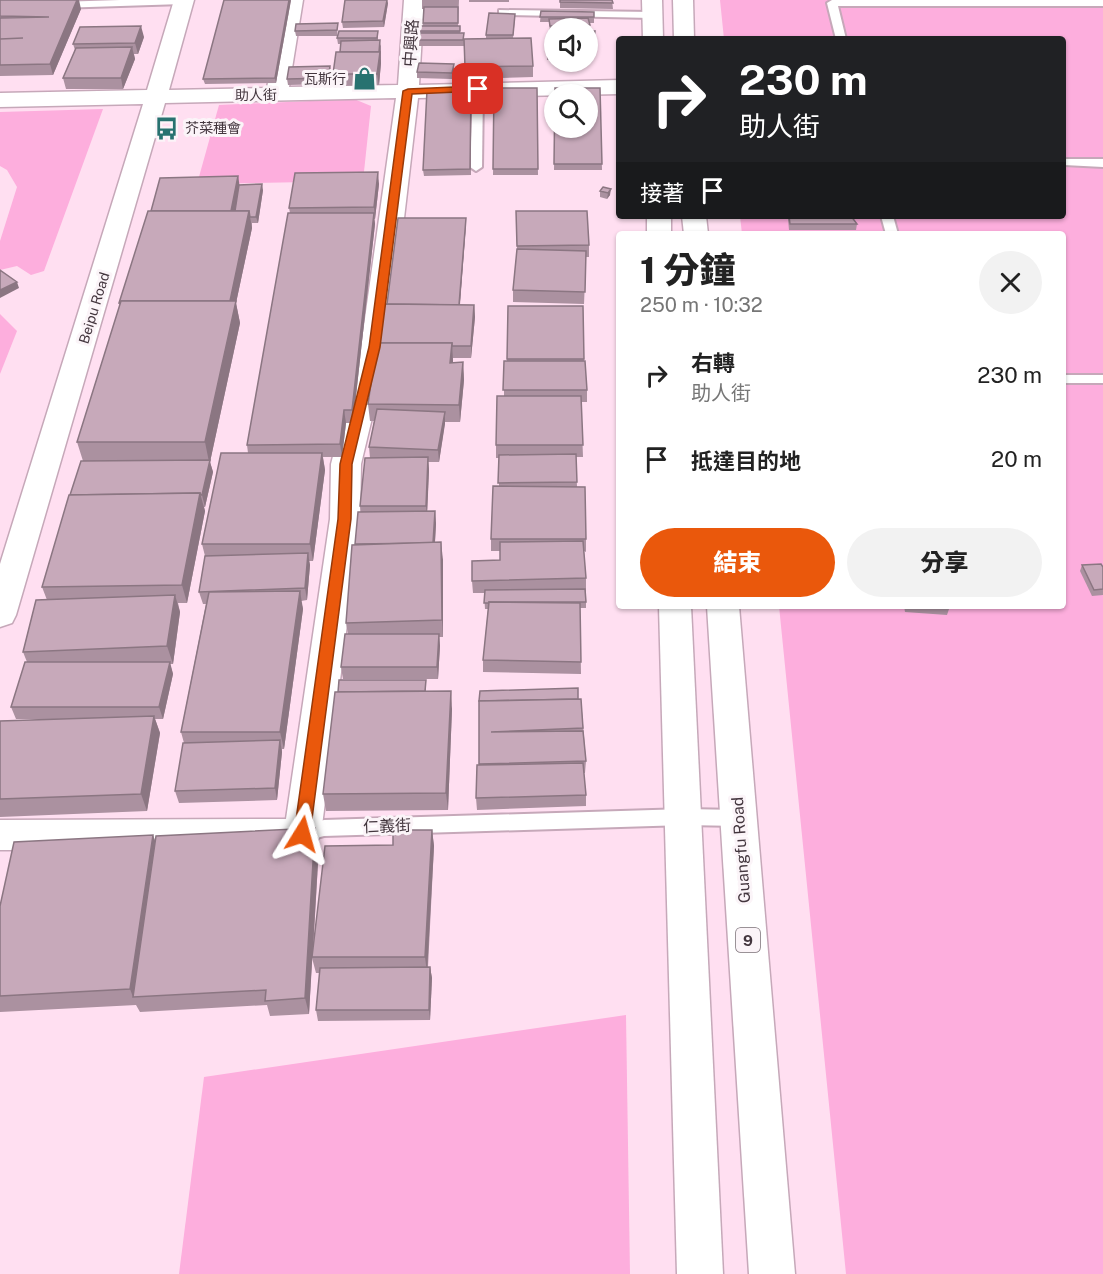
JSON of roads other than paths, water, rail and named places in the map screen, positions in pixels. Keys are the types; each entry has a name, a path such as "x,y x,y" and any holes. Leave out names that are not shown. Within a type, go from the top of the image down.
{"street":[{"path":"277,95 293,0"},
{"name":"中興路","path":"302,834 345,519 346,464 375,347 408,91 414,0"},
{"path":"683,0 684,36"},
{"name":"Beipu Road","path":"0,615 184,1"},
{"path":"652,8 653,36"},
{"name":"助人街","path":"0,100 478,89 529,94 616,87"},
{"path":"675,609 685,817 700,1274"},
{"name":"Guangfu Road","path":"723,609 772,1274"},
{"name":"仁義街","path":"0,836 302,834"}],"lane":[{"path":"44,5 184,1"},
{"path":"840,36 832,3 1103,3"},
{"path":"503,12 652,8"},
{"path":"476,167 478,89"},
{"path":"1066,162 1103,163"},
{"path":"1066,379 1103,379"},
{"name":"仁義街","path":"302,834 324,828 685,817 739,818"}],"place":[{"name":"瓦斯行","path":"364,79"},
{"name":"芥菜種會","path":"167,128"}]}
